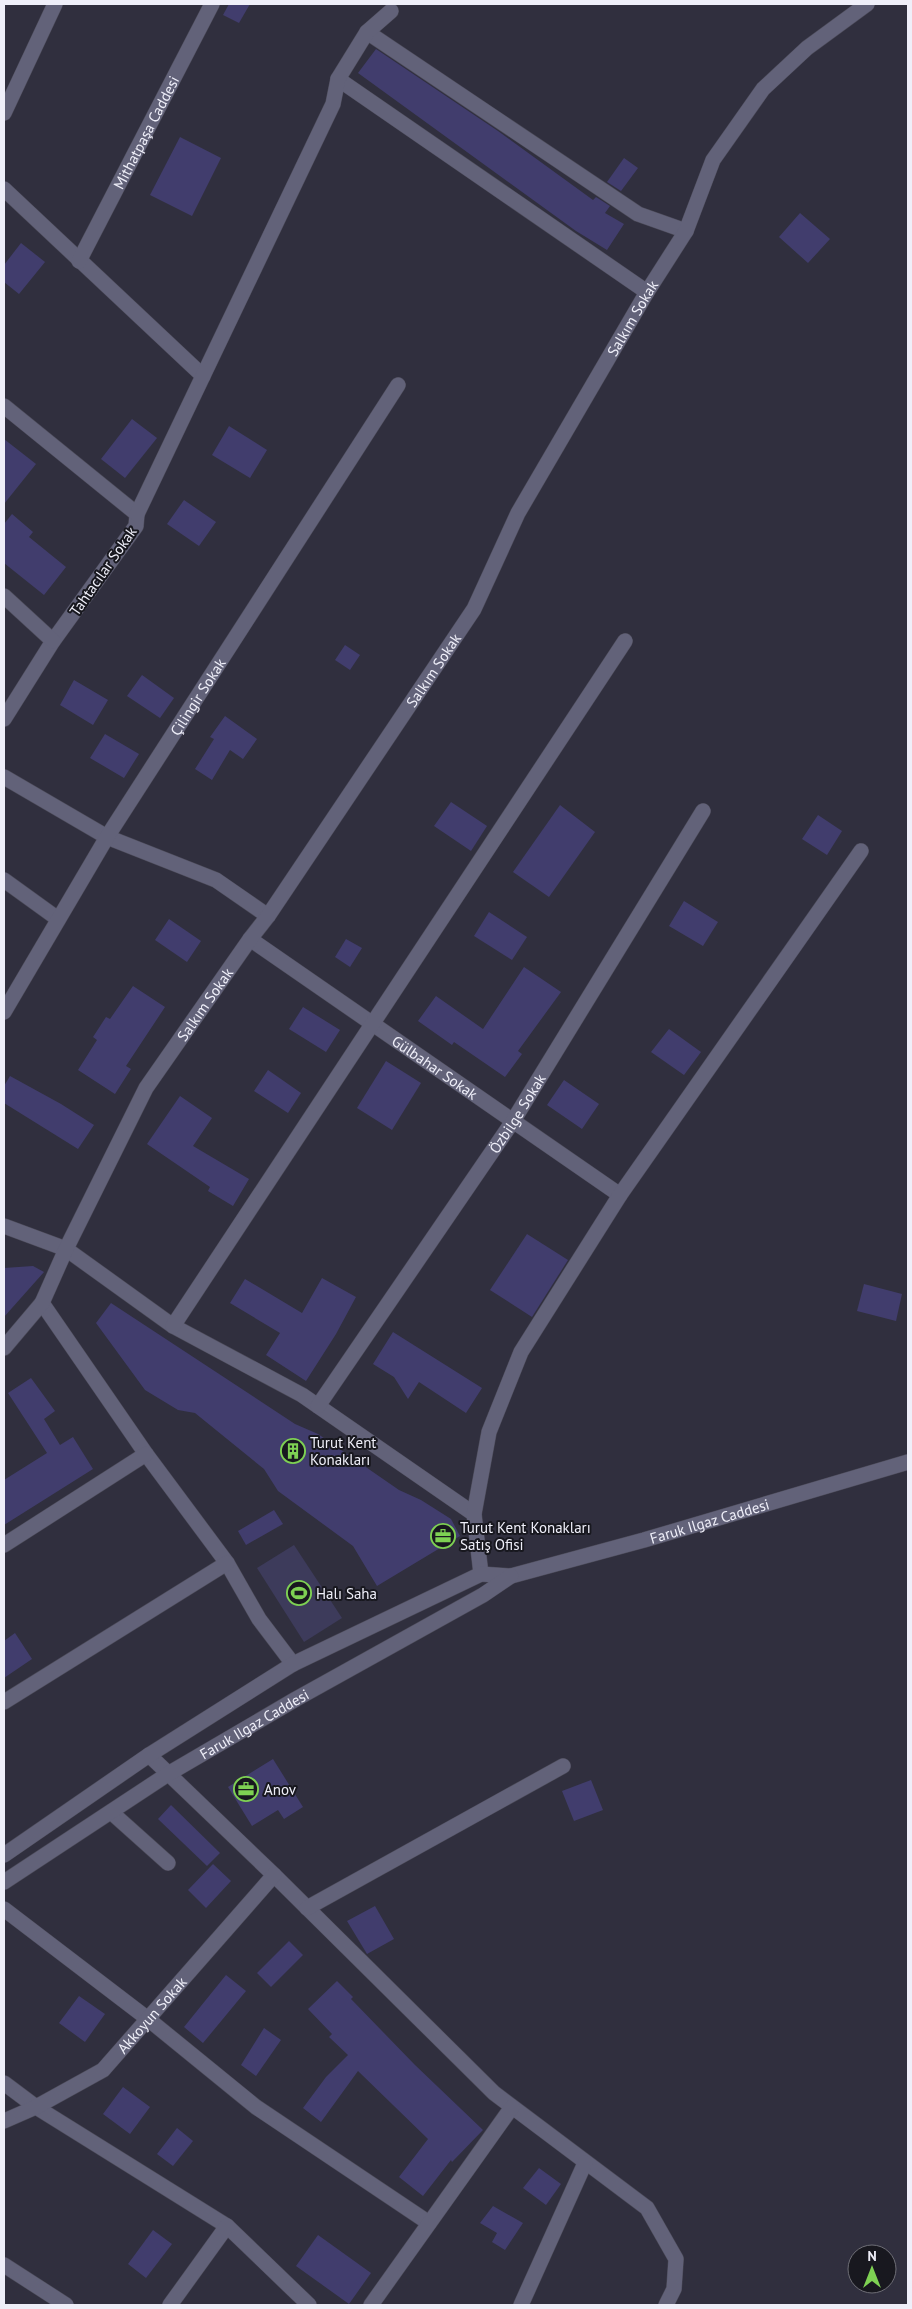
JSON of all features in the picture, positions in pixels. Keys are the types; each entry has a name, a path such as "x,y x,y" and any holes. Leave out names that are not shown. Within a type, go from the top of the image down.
{"street":[{"path":"4,113 55,4"},
{"name":"Mithatpaşa Caddesi","path":"79,261 212,4"},
{"name":"Salkım Sokak","path":"4,1348 42,1304 66,1249 146,1088 250,938 268,916 474,609 518,513 647,292 686,230 713,160 763,89 807,48 867,4"},
{"path":"137,514 333,104 338,79 367,32 391,11"},
{"path":"367,32 638,214 686,230"},
{"path":"338,79 647,292"},
{"path":"4,189 202,376"},
{"name":"Çilingir Sokak","path":"4,1012 106,837 398,385"},
{"name":"Tahtacılar Sokak","path":"4,406 137,514 136,526 53,641 4,719"},
{"path":"4,596 53,641"},
{"path":"173,1326 625,641"},
{"path":"4,777 106,837 216,880 268,916"},
{"name":"Özbilge Sokak","path":"318,1406 513,1122 703,811"},
{"path":"480,1574 474,1514 489,1432 521,1352 620,1195 861,851"},
{"path":"4,880 58,919"},
{"name":"Gülbahar Sokak","path":"250,938 620,1195"},
{"path":"4,1226 66,1249 173,1326 302,1395 474,1514"},
{"path":"42,1304 146,1454 227,1563 259,1619 293,1664"},
{"path":"4,1545 146,1454"},
{"name":"Faruk Ilgaz Caddesi","path":"4,1855 149,1755 293,1664 480,1574 511,1576 644,1540 908,1462"},
{"path":"4,1702 227,1563"},
{"name":"Faruk Ilgaz Caddesi","path":"4,1882 168,1774 296,1699 483,1595 511,1576"},
{"path":"149,1755 308,1908 494,2093 647,2208 676,2259 674,2289 666,2305"},
{"path":"308,1908 563,1766"},
{"path":"111,1812 168,1863"},
{"name":"Akkoyun Sokak","path":"4,2121 36,2107 103,2070 274,1875"},
{"path":"4,1909 148,2019 256,2107 429,2223"},
{"path":"4,2084 36,2107 227,2226 309,2305"},
{"path":"371,2305 512,2107"},
{"path":"521,2305 585,2163"},
{"path":"170,2305 227,2226"},
{"path":"4,2265 66,2305"}],"shaded area":[{"name":"Halı Saha","path":"294,1545 342,1618 304,1642 257,1568"}],"building":[{"path":"229,4 250,4 239,23 223,15"},
{"path":"376,49 498,131 593,200 596,197 610,206 605,213 624,224 607,250 576,231 358,73"},
{"path":"180,137 221,158 192,216 150,195"},
{"path":"624,158 638,168 621,191 607,182"},
{"path":"800,213 830,239 808,263 779,237"},
{"path":"21,243 45,262 19,294 4,282 4,265"},
{"path":"132,419 157,438 125,478 101,459"},
{"path":"229,426 267,450 250,478 212,455"},
{"path":"4,439 36,464 4,504"},
{"path":"184,500 216,522 199,546 167,524"},
{"path":"12,514 33,532 29,537 66,567 44,595 4,563 4,524"},
{"path":"345,645 360,655 350,670 335,660"},
{"path":"142,675 174,698 160,718 127,696"},
{"path":"74,680 108,700 93,725 60,705"},
{"path":"225,716 257,739 243,759 230,750 212,780 195,769 214,739 210,737"},
{"path":"105,734 139,754 124,778 90,758"},
{"path":"451,802 487,826 471,851 434,826"},
{"path":"560,805 595,832 549,897 513,872"},
{"path":"818,815 842,831 827,855 802,839"},
{"path":"684,901 718,922 703,946 669,926"},
{"path":"489,912 527,937 512,960 474,936"},
{"path":"169,919 201,941 187,962 155,940"},
{"path":"346,939 362,948 350,967 335,957"},
{"path":"524,967 561,992 518,1051 522,1054 505,1077 454,1042 452,1045 418,1021 436,996 483,1029"},
{"path":"133,986 165,1007 126,1066 131,1069 115,1094 78,1070 97,1040 93,1037 106,1017 110,1019"},
{"path":"303,1007 340,1030 326,1052 289,1029"},
{"path":"669,1029 701,1052 684,1075 651,1052"},
{"path":"386,1061 421,1083 392,1130 357,1108"},
{"path":"268,1070 301,1093 288,1113 254,1091"},
{"path":"10,1076 61,1104 94,1125 78,1149 4,1103 4,1086"},
{"path":"564,1080 599,1104 582,1129 547,1105"},
{"path":"180,1096 212,1118 193,1146 249,1179 233,1206 208,1191 210,1187 147,1144"},
{"path":"527,1234 568,1260 532,1317 490,1290"},
{"path":"33,1266 44,1272 4,1317 4,1268"},
{"path":"322,1278 356,1297 336,1334 306,1381 266,1355 280,1333 230,1303 245,1279 302,1313"},
{"path":"864,1284 902,1294 896,1321 857,1311"},
{"name":"Turut Kent Konakları","path":"111,1303 295,1424 318,1434 399,1490 421,1500 451,1519 460,1536 377,1586 353,1546 278,1491 264,1469 195,1413 178,1410 145,1390 96,1323"},
{"path":"393,1332 482,1388 466,1413 419,1382 408,1399 394,1377 373,1364"},
{"path":"31,1378 55,1411 44,1419 60,1445 73,1437 93,1469 4,1525 4,1480 47,1453 8,1393"},
{"path":"274,1510 283,1524 246,1545 238,1531"},
{"path":"15,1633 32,1659 4,1678 4,1641"},
{"path":"273,1759 303,1807 284,1819 278,1810 252,1826 228,1787"},
{"path":"591,1780 603,1810 574,1821 562,1791"},
{"path":"171,1805 220,1853 207,1866 158,1819"},
{"path":"213,1864 231,1881 206,1908 188,1890"},
{"path":"375,1906 394,1939 367,1954 347,1921"},
{"path":"289,1941 303,1955 271,1987 257,1973"},
{"path":"226,1975 246,1991 203,2043 184,2027"},
{"path":"337,1981 353,1997 351,1999 415,2065 483,2130 452,2162 451,2160 423,2196 399,2177 428,2139 358,2071 321,2122 303,2108 326,2077 348,2055 329,2037 332,2034 308,2009"},
{"path":"79,1996 105,2014 85,2042 59,2023"},
{"path":"264,2028 281,2040 256,2076 241,2065"},
{"path":"123,2087 150,2107 130,2134 103,2114"},
{"path":"177,2128 193,2141 173,2166 157,2154"},
{"path":"539,2168 561,2184 546,2205 523,2188"},
{"path":"493,2206 523,2223 505,2250 492,2242 497,2233 480,2223"},
{"path":"153,2230 172,2244 146,2278 128,2264"},
{"path":"318,2235 371,2273 349,2304 296,2266"}],"place":[{"name":"Turut Kent Konakları","path":"293,1451"},
{"name":"Turut Kent Konakları Satış Ofisi","path":"443,1536"},
{"name":"Halı Saha","path":"299,1593"},
{"name":"Anov","path":"246,1789"}]}
